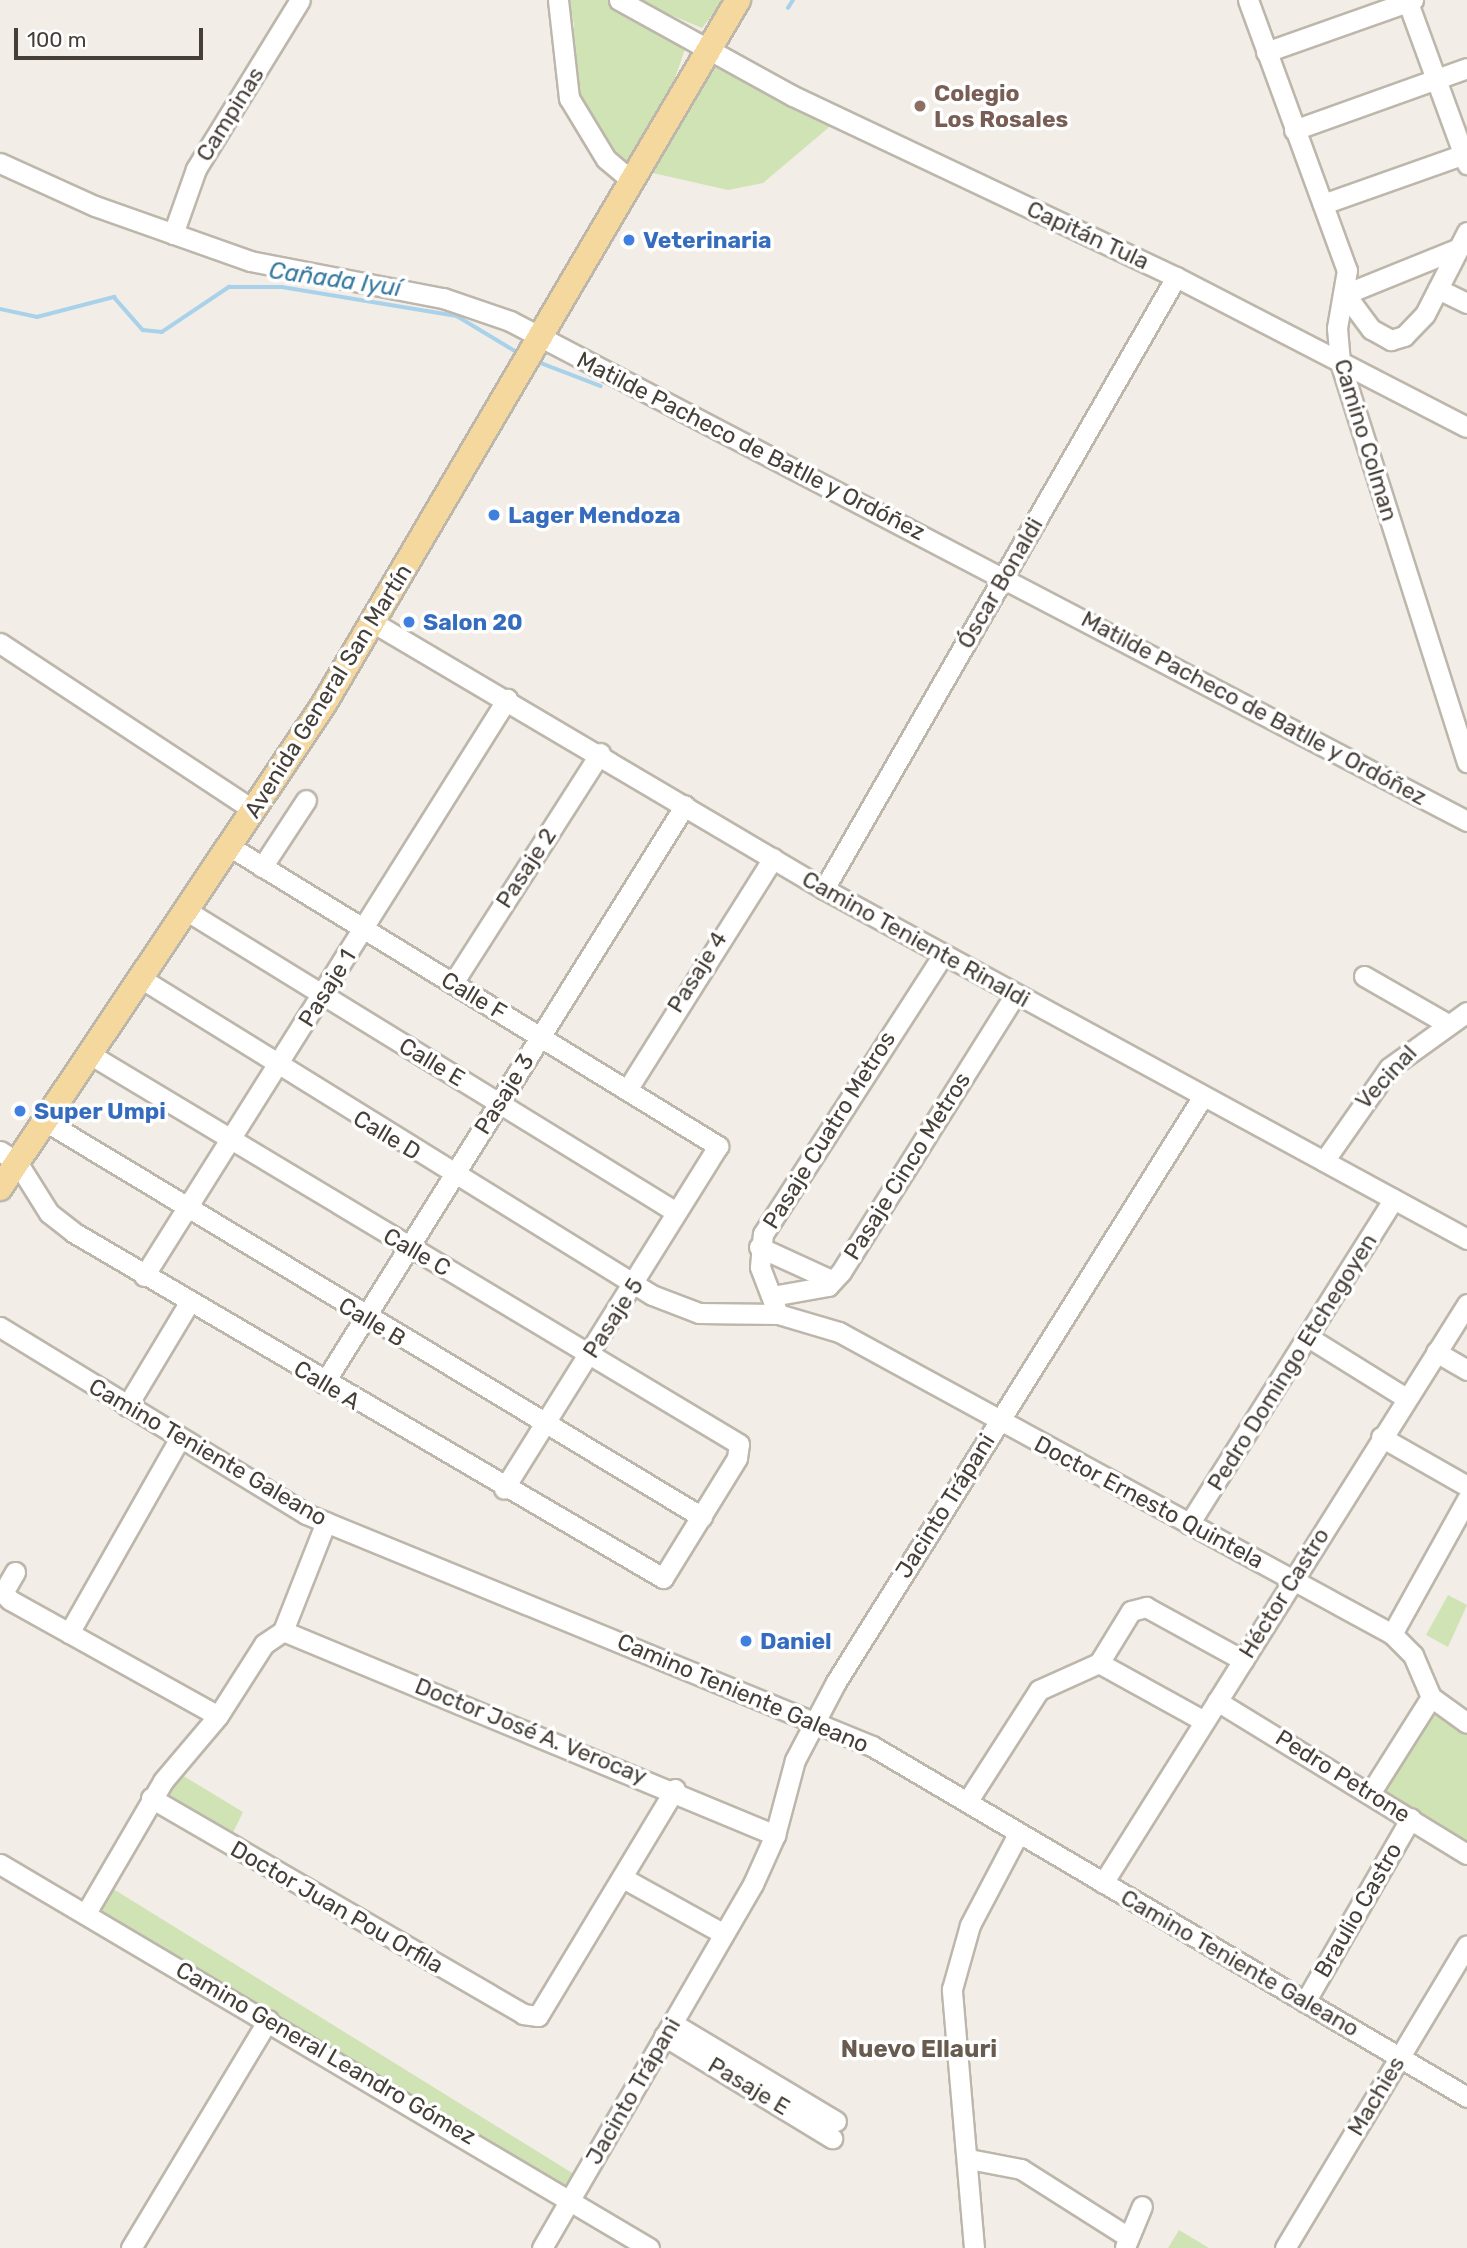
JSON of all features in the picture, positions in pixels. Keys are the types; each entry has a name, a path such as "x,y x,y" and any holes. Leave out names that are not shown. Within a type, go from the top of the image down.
{"main road":[{"name":"Avenida General San Martín","path":"0,1188 9,1157 45,1121 91,1055 374,623 630,178 738,0"}],"street":[{"name":"Campinas","path":"173,234 191,178 300,0"},
{"path":"558,0 569,98 606,159 630,178"},
{"name":"Capitán Tula","path":"619,0 817,108 1176,277 1467,427"},
{"name":"Camino Colman","path":"1248,0 1347,270 1345,294 1337,328 1340,362 1467,762"},
{"path":"1266,52 1409,1 1466,157 1323,204"},
{"path":"1294,130 1467,68"},
{"name":"Matilde Pacheco de Batlle y Ordóñez","path":"0,163 173,234 250,261 457,302 540,336 598,372 1005,576 1467,821"},
{"path":"1463,240 1416,326 1391,340 1371,329 1345,294 1463,240"},
{"name":"Óscar Bonaldi","path":"824,889 1176,277"},
{"path":"1438,289 1467,303"},
{"name":"Camino Teniente Rinaldi","path":"374,623 600,753 824,889 942,956 1467,1238"},
{"path":"0,643 253,810"},
{"name":"Pasaje 1","path":"144,1276 507,699"},
{"name":"Pasaje 2","path":"453,983 600,753"},
{"path":"262,867 306,800"},
{"name":"Pasaje 3","path":"324,1383 685,806"},
{"name":"Calle F","path":"229,846 718,1146"},
{"name":"Pasaje 4","path":"627,1090 773,858"},
{"name":"Calle E","path":"187,911 676,1212"},
{"name":"Pasaje Cuatro Metros","path":"775,1305 759,1247 942,956"},
{"path":"1364,976 1447,1023"},
{"name":"Calle D","path":"142,979 276,1067 635,1285"},
{"name":"Pasaje Cinco Metros","path":"775,1305 833,1281 1014,996"},
{"name":"Vecinal","path":"1324,1161 1369,1090 1447,1023 1467,1012"},
{"name":"Calle C","path":"91,1055 408,1248 590,1353 742,1450 702,1517"},
{"name":"Jacinto Trápani","path":"542,2248 724,1934 775,1835 795,1760 816,1720 998,1419 1203,1096"},
{"name":"Calle B","path":"45,1121 365,1318 702,1517"},
{"name":"Pasaje 5","path":"504,1489 635,1285 676,1212 718,1146"},
{"name":"Calle A","path":"9,1157 55,1219 144,1276 324,1383 504,1489 663,1578 702,1517"},
{"name":"Pedro Domingo Etchegoyen","path":"1189,1524 1394,1199"},
{"path":"759,1247 833,1281"},
{"name":"Doctor Ernesto Quintela","path":"635,1285 699,1313 775,1305 839,1332 1392,1634 1413,1655 1431,1697"},
{"path":"127,1406 189,1303"},
{"name":"Héctor Castro","path":"1103,1883 1467,1304"},
{"name":"Camino Teniente Galeano","path":"0,1327 180,1438 326,1522 816,1720 967,1802 1017,1836 1103,1883 1467,2097"},
{"path":"1308,1337 1406,1398"},
{"path":"1436,1352 1467,1370"},
{"path":"1381,1437 1467,1486"},
{"path":"69,1633 180,1438"},
{"path":"1392,1634 1467,1499"},
{"path":"86,1913 151,1798 218,1716 264,1644 284,1631 326,1522"},
{"path":"15,1572 3,1593 218,1716"},
{"path":"967,1802 1046,1682 1081,1675 1099,1663 1138,1608 1243,1660"},
{"name":"Doctor José A. Verocay","path":"284,1631 675,1789 757,1832 775,1835"},
{"path":"1099,1663 1204,1721"},
{"path":"1371,1792 1431,1697 1467,1723"},
{"name":"Pedro Petrone","path":"1217,1701 1371,1792 1467,1854"},
{"path":"675,1789 624,1878 724,1934"},
{"name":"Doctor Juan Pou Orfila","path":"151,1798 523,2014 538,2016 624,1878"},
{"name":"Braulio Castro","path":"1305,2002 1411,1818"},
{"path":"974,2248 953,1979 970,1925 1017,1836"},
{"name":"Camino General Leandro Gómez","path":"0,1864 268,2020 649,2248"},
{"name":"Machies","path":"1285,2248 1467,1944"},
{"path":"131,2248 268,2020"},
{"name":"Pasaje E","path":"668,2030 834,2129"},
{"path":"969,2159 1021,2169 1127,2242 1142,2206"}],"green space":[{"path":"567,0 608,0 686,46 672,87 626,167 571,93 574,23"},
{"path":"635,0 724,0 702,28"},
{"path":"713,64 718,64 834,123 763,183 728,190 644,171"},
{"path":"1448,1595 1467,1605 1448,1647 1426,1635"},
{"path":"1433,1708 1467,1729 1467,1847 1381,1791"},
{"path":"177,1772 243,1812 230,1839 161,1796"},
{"path":"102,1882 582,2179 571,2199 86,1913"},
{"path":"1179,2230 1209,2248 1168,2248"}],"waterway":[{"path":"788,8 793,0"},
{"name":"Cañada Iyuí","path":"0,309 37,317 114,297 143,330 162,332 229,287 282,287 457,316 520,354"},
{"name":"Cañada Iyuí","path":"538,362 601,386"}],"place":[{"name":"Colegio Los Rosales","path":"920,106"},
{"name":"Veterinaria","path":"629,240"},
{"name":"Lager Mendoza","path":"494,515"},
{"name":"Salon 20","path":"409,622"},
{"name":"Super Umpi","path":"20,1111"},
{"name":"Daniel","path":"746,1641"}],"district":[{"name":"Nuevo Ellauri","path":"919,2050"}]}
